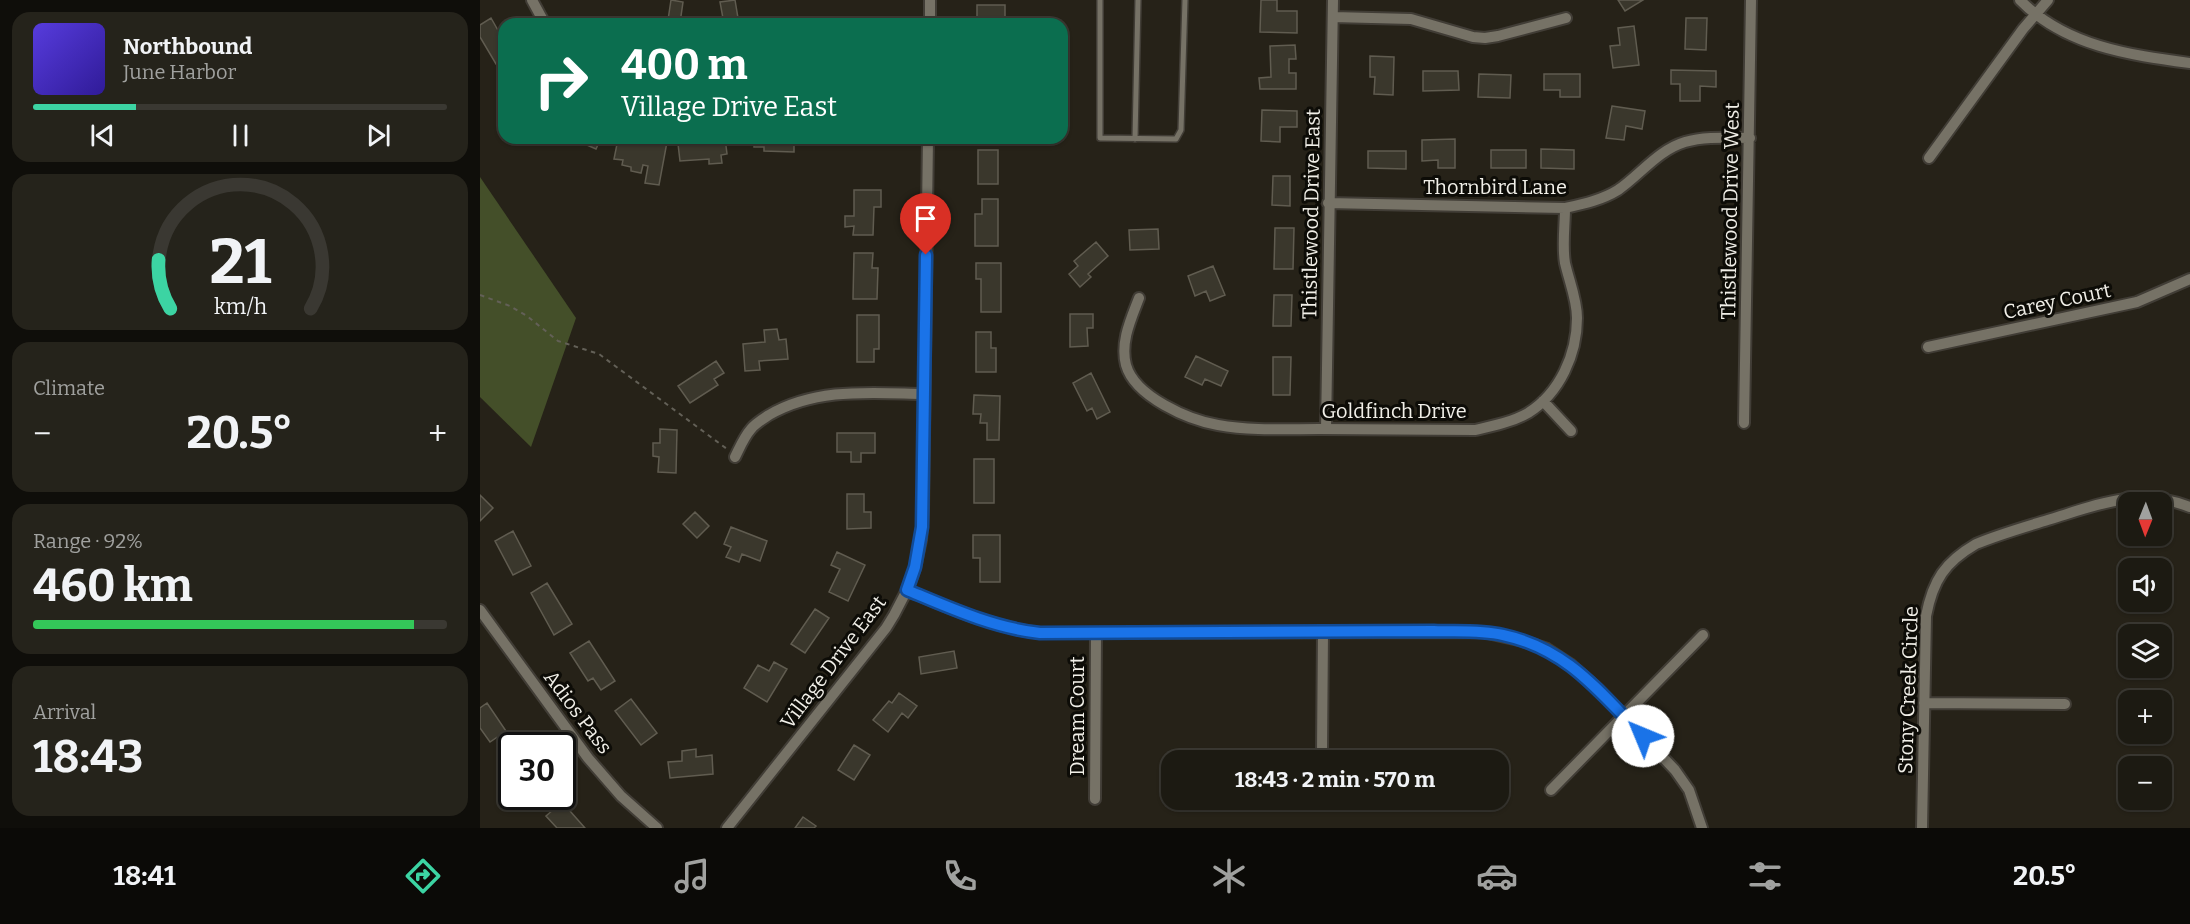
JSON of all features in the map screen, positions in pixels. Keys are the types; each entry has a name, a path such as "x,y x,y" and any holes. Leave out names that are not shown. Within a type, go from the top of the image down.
{"street":[{"path":"532,0 542,18"},
{"path":"930,0 930,18"},
{"name":"Thistlewood Drive East","path":"1326,429 1333,0"},
{"name":"Thistlewood Drive West","path":"1744,423 1751,0"},
{"path":"2020,0 2060,30 2099,47 2132,55 2190,63"},
{"path":"1929,159 2023,29 2048,0"},
{"path":"1333,17 1411,19 1473,37 1485,38 1566,18"},
{"name":"Thornbird Lane","path":"1328,203 1565,208 1592,202 1617,190 1654,160 1685,142 1709,137 1750,138"},
{"name":"Village Drive East","path":"727,828 886,628 907,590 915,567 922,527 928,144"},
{"name":"Goldfinch Drive","path":"1139,298 1128,328 1126,365 1135,383 1157,401 1190,417 1217,425 1257,428 1475,430 1500,424 1527,413 1543,401 1557,384 1568,363 1576,337 1577,316 1565,262 1565,208"},
{"name":"Carey Court","path":"1928,347 2137,302 2190,279"},
{"path":"735,457 752,428 770,415 790,405 834,394 924,394"},
{"path":"1543,401 1571,432"},
{"name":"Stony Creek Circle","path":"1922,828 1925,631 1929,602 1937,580 1952,560 1962,552 1992,537 2124,498 2160,498 2190,507"},
{"path":"907,590 994,624 1040,633 1483,632 1513,638 1546,649 1570,664 1623,716 1676,770 1689,790 1702,828"},
{"name":"Adios Pass","path":"480,610 588,758 621,796 657,828"},
{"path":"1322,750 1323,632"},
{"name":"Dream Court","path":"1095,799 1096,633"},
{"path":"1551,790 1703,635"},
{"path":"1924,703 2065,705"}],"lane":[{"path":"1100,0 1100,138 1135,139 1176,139 1181,130 1185,0"},
{"path":"1135,139 1138,0"}],"path":[{"path":"480,295 527,315 558,341 590,350 608,360 721,443 735,457"}],"green space":[{"path":"480,177 576,318 531,447 480,397"}],"building":[{"path":"671,0 683,2 681,18 668,18"},
{"path":"735,0 738,18 723,18 720,2"},
{"path":"1261,0 1277,0 1277,11 1297,11 1297,33 1260,32"},
{"path":"1618,0 1643,0 1625,11"},
{"path":"977,5 1005,5 1005,18 977,18"},
{"path":"491,18 498,30 498,63 496,64 480,37 480,25"},
{"path":"1686,18 1707,18 1706,50 1685,49"},
{"path":"1634,26 1639,65 1613,68 1610,46 1620,45 1618,28"},
{"path":"1295,45 1296,59 1289,59 1289,73 1296,73 1296,89 1260,89 1259,78 1271,77 1270,46"},
{"path":"1370,56 1394,57 1393,95 1374,94 1375,77 1370,77"},
{"path":"1671,70 1716,71 1716,87 1700,86 1700,101 1680,101 1680,84 1671,84"},
{"path":"1423,71 1458,71 1459,90 1423,91"},
{"path":"1479,74 1511,75 1510,98 1478,97"},
{"path":"1544,74 1580,74 1580,97 1560,97 1560,90 1544,90"},
{"path":"1612,106 1645,111 1642,129 1626,126 1624,140 1606,138"},
{"path":"1262,110 1297,111 1297,127 1280,127 1280,142 1261,141"},
{"path":"1455,139 1455,168 1438,168 1438,160 1422,161 1422,140"},
{"path":"585,144 598,144 596,149"},
{"path":"617,144 667,144 659,185 645,183 648,166 643,165 641,173 631,171 631,167 622,165 623,160 614,159"},
{"path":"678,144 726,144 727,154 721,155 722,163 709,164 709,159 680,161"},
{"path":"754,144 794,144 794,152 764,151 764,147 754,147"},
{"path":"1541,149 1574,150 1574,169 1541,168"},
{"path":"978,150 998,150 998,184 978,184"},
{"path":"1491,150 1526,150 1526,168 1491,168"},
{"path":"1368,151 1406,151 1406,169 1368,168"},
{"path":"1273,176 1290,176 1290,206 1272,205"},
{"path":"854,190 881,190 881,207 874,207 873,235 853,235 854,226 845,227 845,216 854,216"},
{"path":"982,199 998,199 998,246 975,246 975,214 982,214"},
{"path":"1275,228 1294,228 1293,269 1274,269"},
{"path":"1158,229 1159,249 1130,250 1129,230"},
{"path":"1096,242 1108,256 1088,274 1091,277 1080,287 1069,274 1078,266 1074,261"},
{"path":"854,253 873,253 872,268 878,268 877,299 853,299"},
{"path":"976,263 1001,263 1001,312 981,312 981,279 976,279"},
{"path":"1213,266 1225,295 1210,301 1206,291 1195,296 1188,276"},
{"path":"1274,295 1292,295 1291,326 1273,326"},
{"path":"1070,314 1093,314 1093,328 1087,328 1088,346 1070,347"},
{"path":"857,315 879,315 879,349 874,349 874,362 857,362"},
{"path":"777,329 779,340 786,339 788,359 759,361 760,370 745,371 743,344 765,342 764,330"},
{"path":"976,332 991,332 991,348 996,348 996,372 976,372"},
{"path":"1196,356 1228,371 1221,386 1205,379 1202,385 1185,377"},
{"path":"1273,357 1291,357 1290,395 1273,395"},
{"path":"716,361 724,373 714,379 718,385 690,403 678,386"},
{"path":"1091,373 1110,412 1097,419 1092,408 1087,411 1073,383"},
{"path":"974,395 1000,396 999,440 987,440 987,423 980,423 981,414 973,414"},
{"path":"660,429 677,430 676,473 658,472 659,457 653,456 653,443 660,443"},
{"path":"837,433 875,433 875,453 861,453 861,462 851,462 851,452 837,452"},
{"path":"974,459 994,459 994,503 974,503"},
{"path":"847,494 864,494 864,512 871,512 871,528 847,529"},
{"path":"480,495 493,508 480,521"},
{"path":"695,512 709,526 697,538 683,524"},
{"path":"731,527 767,541 760,561 742,554 739,562 726,557 731,547 724,544"},
{"path":"513,531 531,566 513,575 495,541"},
{"path":"973,535 1000,535 1000,582 980,582 980,558 973,558"},
{"path":"837,552 865,565 848,601 829,592 840,569 831,565"},
{"path":"547,583 572,624 554,635 531,593"},
{"path":"815,609 829,618 805,653 791,644"},
{"path":"589,641 615,681 601,690 593,678 588,681 570,653"},
{"path":"954,651 957,668 921,674 919,657"},
{"path":"774,662 787,669 767,702 744,688 758,665 769,671"},
{"path":"899,693 917,706 908,718 902,713 888,732 873,720 889,701 892,703"},
{"path":"631,699 657,733 641,745 615,711"},
{"path":"487,703 506,731 498,732 498,736 490,742 480,728 480,708"},
{"path":"854,745 870,755 854,780 838,770"},
{"path":"696,749 696,757 712,755 713,774 670,778 668,762 682,761 682,751"},
{"path":"553,810 569,810 585,828 557,828 546,816"},
{"path":"803,817 816,826 814,828 795,828"}],"route":[{"path":"926,255 922,527 919,552 907,590 994,624 1040,633 1434,631 1483,632 1503,635 1546,649 1570,664 1599,690 1643,736"}]}
